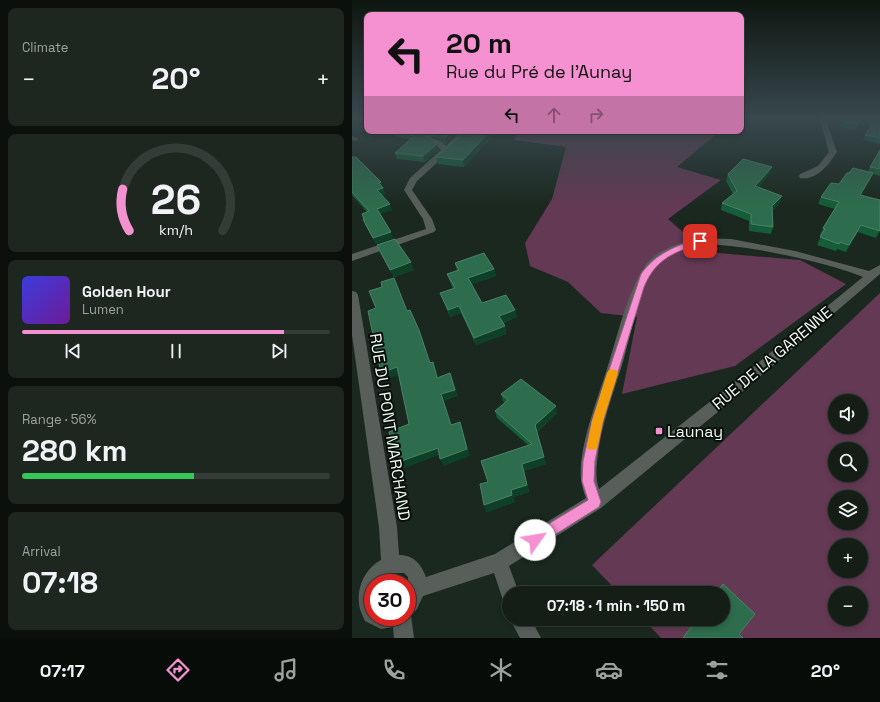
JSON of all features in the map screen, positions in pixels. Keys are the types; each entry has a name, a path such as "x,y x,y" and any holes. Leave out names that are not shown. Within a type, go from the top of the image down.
{"street":[{"path":"443,147 446,150"},
{"path":"352,258 430,230 430,223 411,198 408,190 413,180 449,147"},
{"path":"803,176 816,172 822,167 833,152 831,147"},
{"path":"595,502 588,481 589,461 598,421 635,299 645,274 655,262 675,249 700,241 731,242 795,254 856,270 875,272"},
{"name":"RUE DE LA GARENNE","path":"417,589 499,562 595,502 731,393 875,272"},
{"name":"RUE DU PONT MARCHAND","path":"352,296 388,527 390,564"},
{"path":"499,562 508,586"},
{"path":"358,606 370,580 382,568 390,564 405,564 411,567 416,573 417,589"},
{"path":"403,626 404,638"},
{"path":"524,626 531,638"}],"shaded area":[{"path":"564,147 701,147 677,167 721,180 668,219 690,238 718,253 800,260 846,284 735,366 622,394 637,317 601,313 568,282 530,266 525,243 552,199 566,147"},
{"path":"880,293 880,638 661,638 650,626 730,626 730,586 612,586 592,565"}],"building":[{"path":"402,147 434,147 423,156 395,153"},
{"path":"448,147 475,147 463,160 436,157"},
{"path":"880,150 880,169 870,167"},
{"path":"352,157 356,157 381,182 379,183 383,188 377,190 390,204 377,209 391,232 373,238 363,219 362,214 369,211 352,192"},
{"path":"743,159 772,167 755,186 782,196 772,206 773,227 751,224 751,214 722,203 737,191 728,174"},
{"path":"853,168 873,173 860,195 880,200 880,231 861,225 849,245 840,242 839,244 820,237 825,229 823,228 839,202 821,197 831,183 839,184 847,173 849,173"},
{"path":"395,239 411,262 390,270 377,245"},
{"path":"484,253 494,269 468,278 482,303 506,295 515,310 499,316 505,326 474,338 459,306 448,310 440,293 455,288 447,274 459,270 455,263"},
{"path":"394,278 407,311 410,310 419,330 430,363 433,362 437,378 450,373 455,390 441,394 451,425 460,422 467,449 440,459 438,448 396,463 394,451 393,452 389,432 409,424 397,367 381,373 368,311 376,308 369,291 382,287 381,282"},
{"path":"521,379 556,406 535,425 544,457 522,464 527,485 511,490 512,495 484,505 480,484 488,482 481,461 532,444 495,411 508,400 501,394"},
{"path":"730,591 755,614 739,634 743,638 683,638 692,626 730,626"}],"slow traffic":[{"path":"592,445 612,373"}],"place":[{"name":"Launay","path":"659,431"}],"route":[{"path":"535,540 595,502 588,481 589,461 598,421 635,299 645,274 655,262 675,249 700,241"}]}
